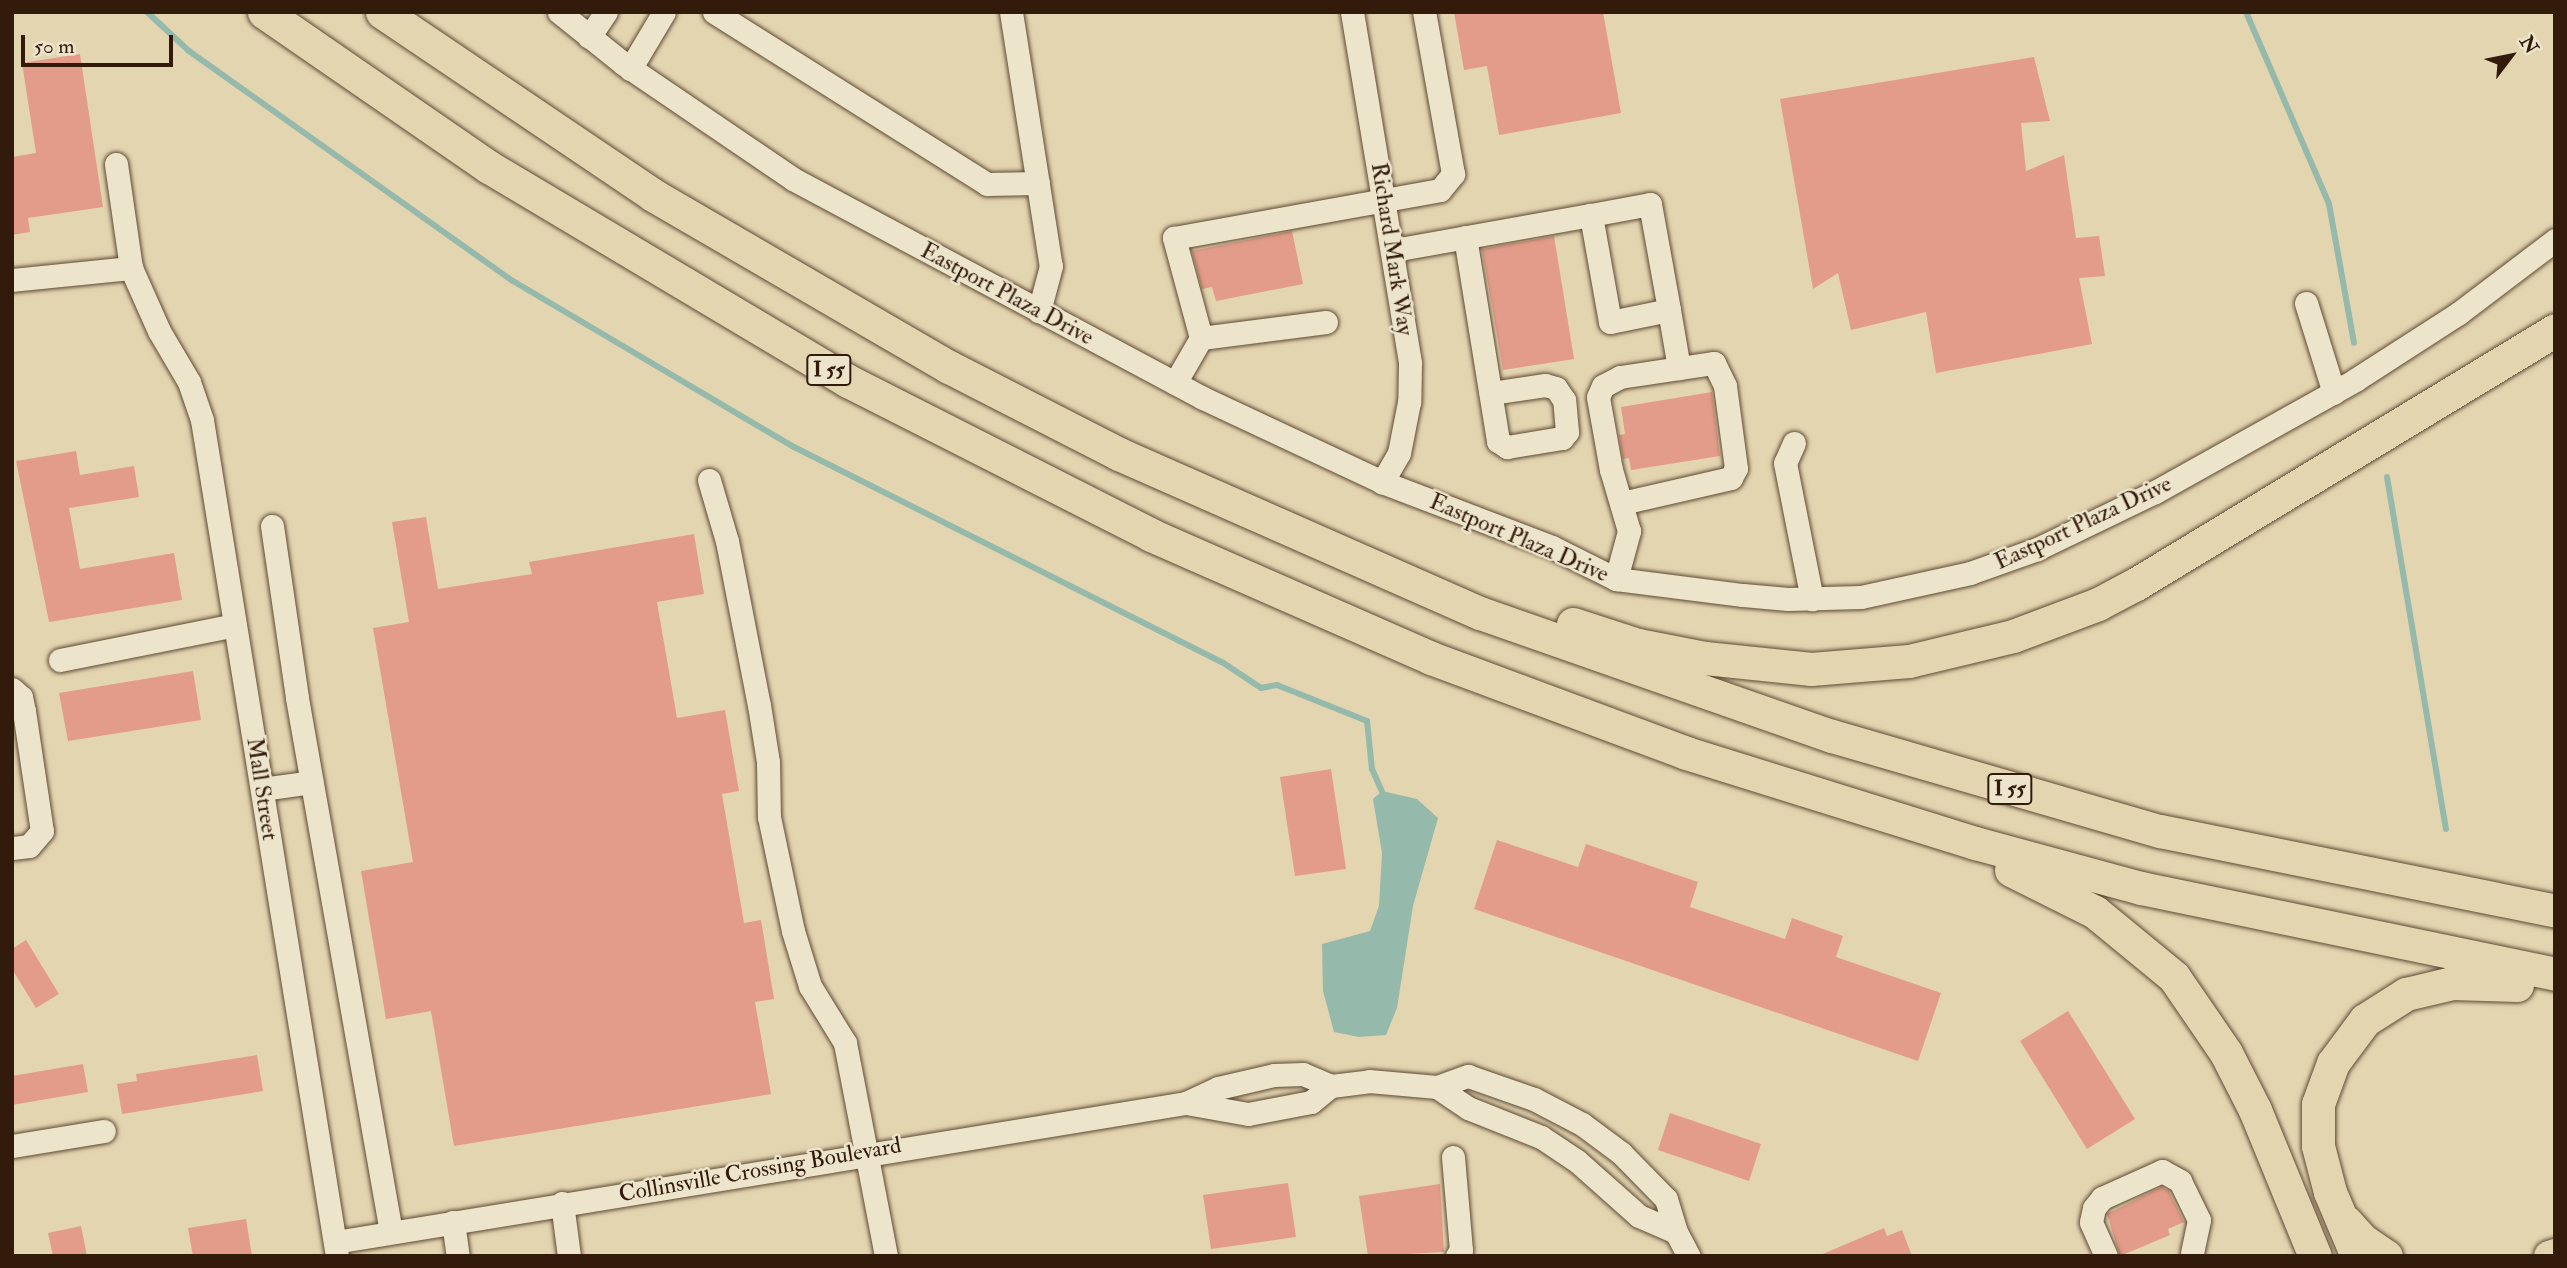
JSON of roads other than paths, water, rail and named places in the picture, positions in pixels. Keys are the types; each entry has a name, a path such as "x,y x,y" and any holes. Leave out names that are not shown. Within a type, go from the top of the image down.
{"highway":[{"name":"I 55","path":"264,12 489,167 656,271 860,388 1091,506 1304,604 1544,702 1787,786 1976,844 2141,888 2555,974"},
{"name":"I 55","path":"382,12 653,195 949,367 1119,454 1480,613 1832,736 2134,824 2404,884 2555,911"},
{"path":"1480,613 1519,611 1548,616 1638,645 1772,668 1861,667 1951,653 2057,621 2136,584 2555,330"},
{"path":"1976,844 2015,873 2095,912 2174,976 2226,1053 2315,1256"},
{"path":"2357,1256 2339,1214 2318,1146 2318,1104 2333,1063 2365,1020 2385,1005 2428,987 2477,982 2512,986 2555,979"},
{"path":"2339,1214 2362,1240 2386,1256"},
{"path":"2300,1220 2304,1256"}],"main road":[{"path":"2549,1256 2555,1254"}],"street":[{"name":"Eastport Plaza Drive","path":"559,12 630,69 793,179 1039,311 1175,383 1382,482 1552,547 1616,579 1812,599 1910,589 2037,549 2155,492 2334,393 2459,313 2555,240"},
{"path":"589,37 606,12"},
{"path":"630,69 664,12"},
{"path":"714,12 987,184 1038,183"},
{"path":"1011,12 1051,266 1039,311"},
{"name":"Richard Mark Way","path":"1352,12 1394,250 1410,363 1409,402 1399,453 1382,482"},
{"path":"1175,383 1200,338 1174,238 1440,190 1453,174 1424,12"},
{"name":"Mall Street","path":"116,164 131,268 159,331 189,382 202,420 336,1249"},
{"path":"1394,250 1650,204 1679,368"},
{"path":"1591,215 1610,322 1669,310"},
{"path":"1465,237 1491,393"},
{"path":"12,279 131,268"},
{"path":"2306,303 2334,393"},
{"path":"1200,338 1326,322"},
{"path":"1616,579 1629,531 1611,470 1598,397 1604,386 1620,377 1714,363 1721,372 1736,468 1731,478 1622,503"},
{"path":"1794,443 1785,463 1812,599"},
{"path":"709,480 727,541 759,705 768,762 769,817 793,931 810,986 845,1043 869,1151 886,1256"},
{"path":"272,526 312,782 391,1232"},
{"path":"60,660 235,625"},
{"path":"12,689 21,697 24,711 42,831 29,846 12,848"},
{"path":"262,789 312,782"},
{"name":"Collinsville Crossing Boulevard","path":"336,1249 391,1232 869,1151 1186,1102 1219,1088 1274,1075 1303,1074 1331,1086 1369,1081 1437,1087 1468,1076 1534,1099 1582,1124 1621,1153 1666,1199 1676,1232 1689,1256"},
{"name":"Collinsville Crossing Boulevard","path":"1186,1102 1248,1114 1311,1102 1331,1086"},
{"name":"Collinsville Crossing Boulevard","path":"1437,1087 1468,1108 1541,1137 1577,1161 1639,1216 1676,1232"},
{"path":"12,1146 104,1131"},
{"path":"1453,1157 1461,1250 1457,1256"},
{"path":"2106,1256 2091,1222 2094,1208 2102,1198 2162,1171 2180,1181 2199,1220 2192,1252"},
{"path":"562,1203 569,1256"},
{"path":"453,1222 457,1256"}],"waterway":[{"path":"147,12 189,51 513,281 794,447 1222,662 1261,688 1277,685 1367,721 1372,769 1382,791"},
{"path":"2246,12 2329,204 2354,343"},
{"path":"2387,477 2446,829"}]}
